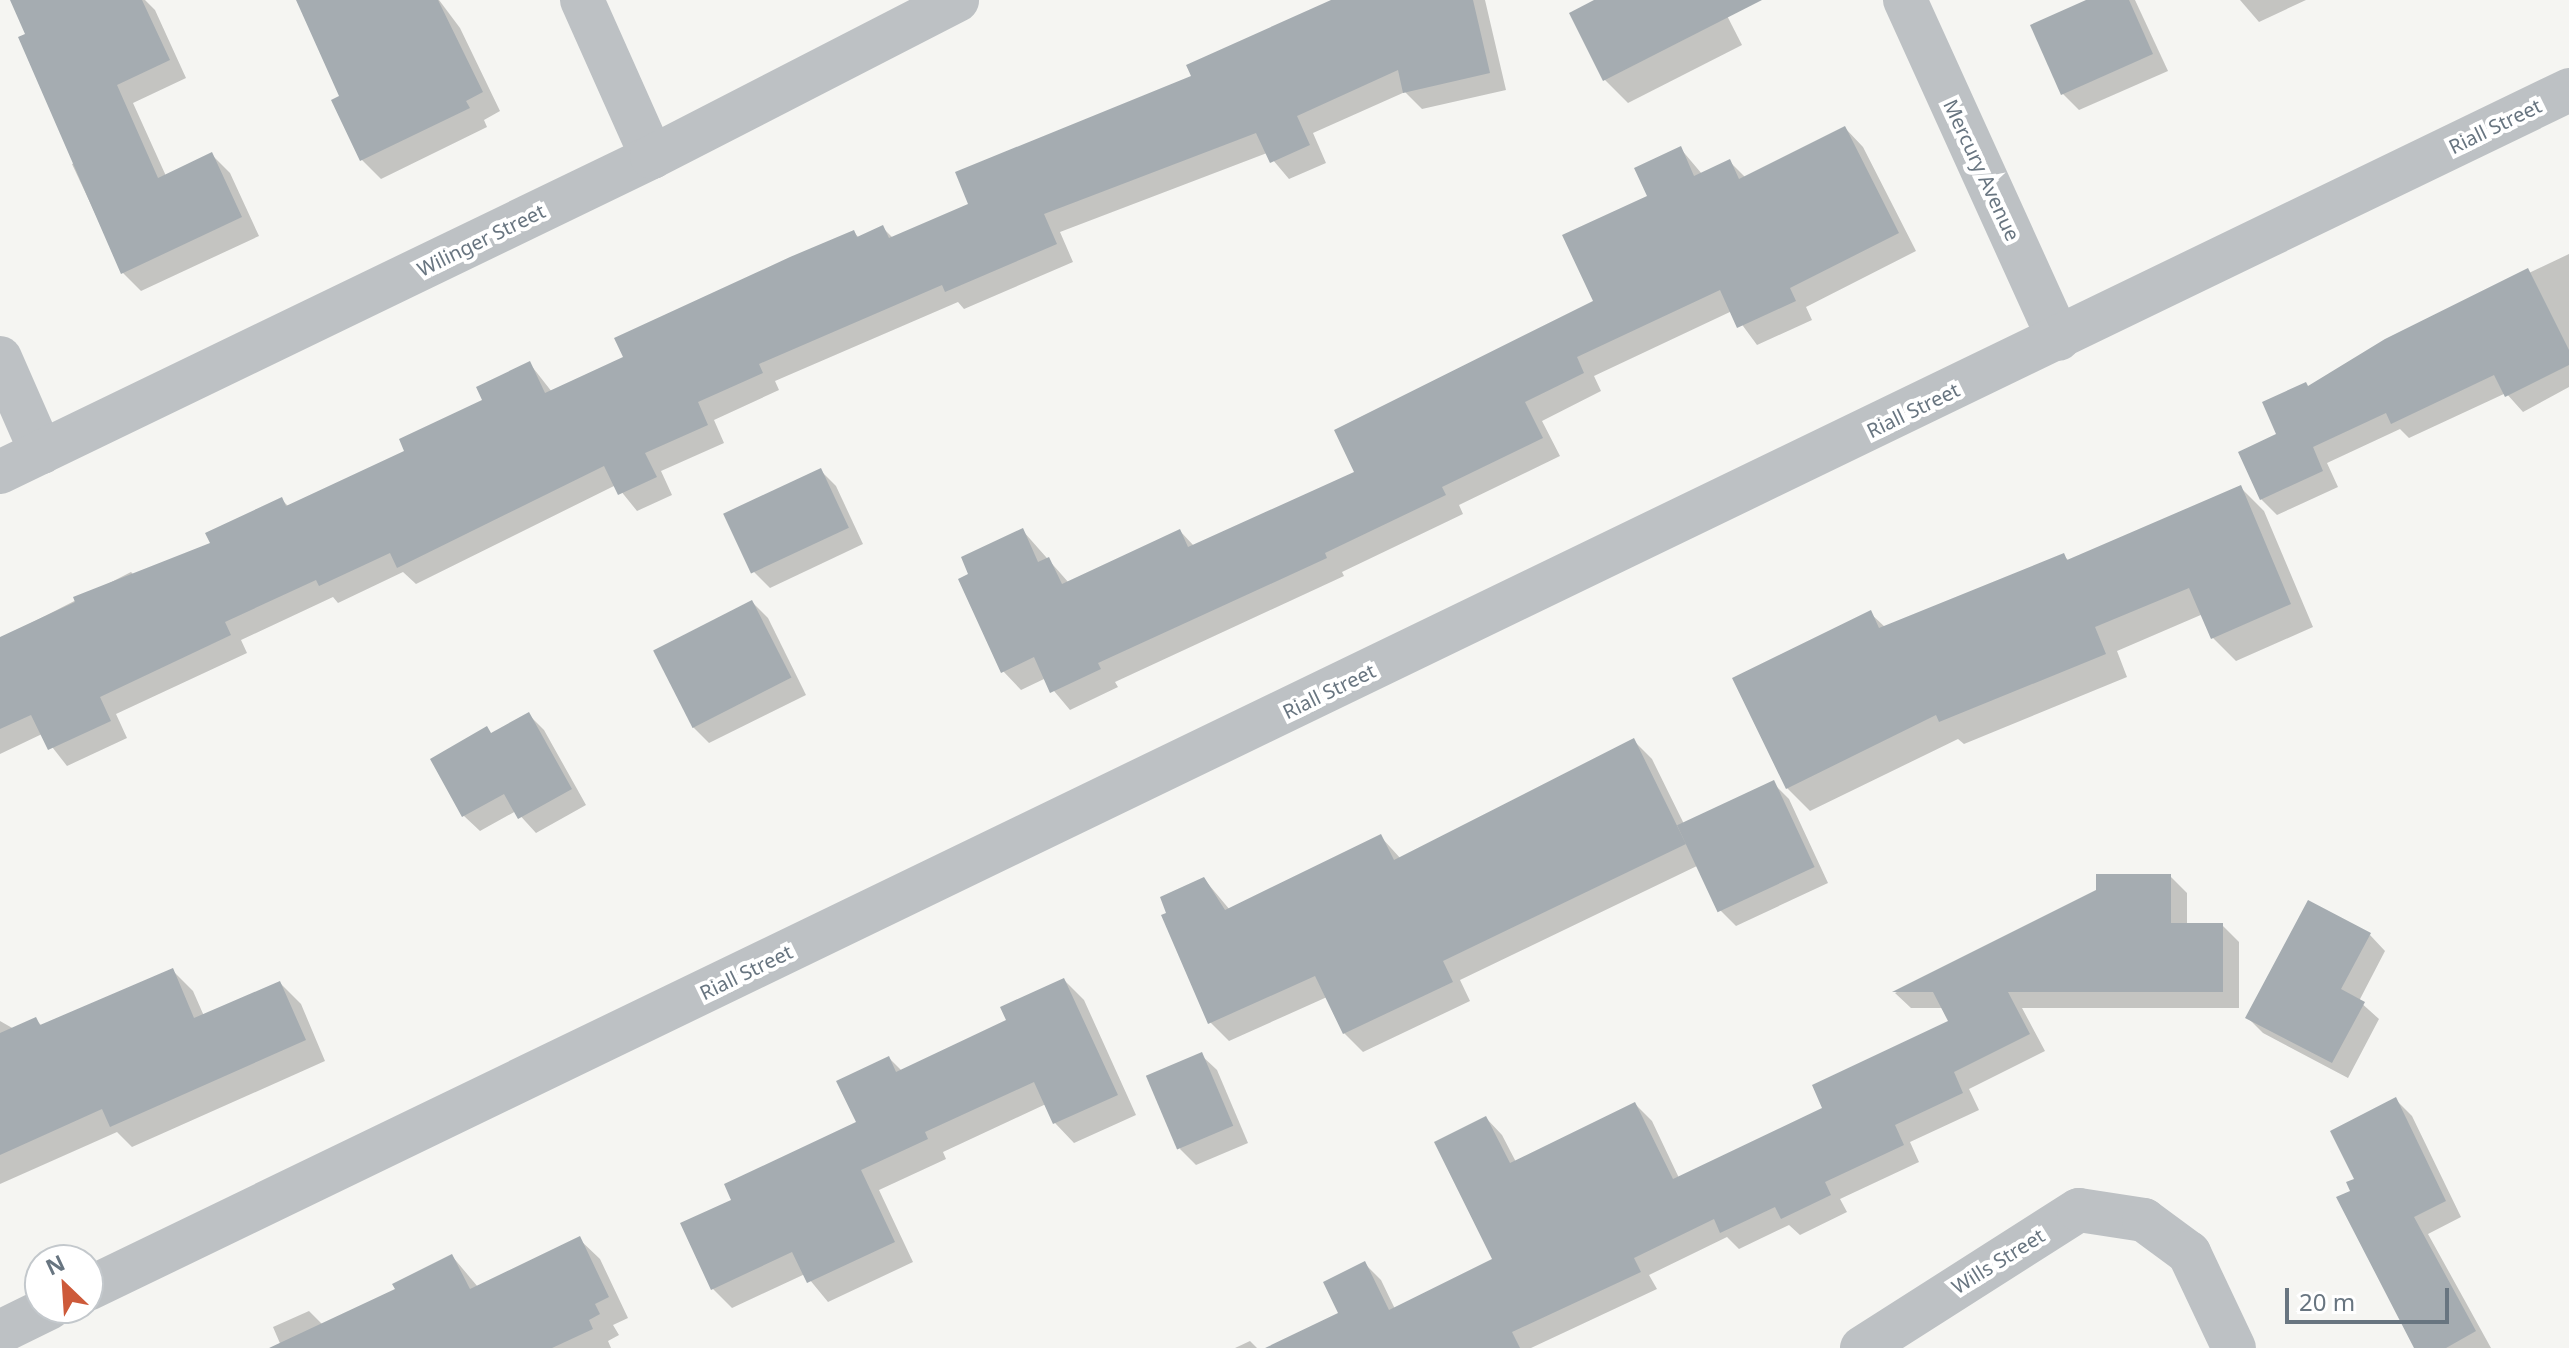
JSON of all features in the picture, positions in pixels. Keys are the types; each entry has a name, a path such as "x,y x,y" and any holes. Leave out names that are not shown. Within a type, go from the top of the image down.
{"street":[{"path":"582,0 652,157"},
{"name":"Wilinger Street","path":"0,472 652,157 957,0"},
{"name":"Mercury Avenue","path":"1905,0 2059,339"},
{"name":"Riall Street","path":"104,1281 2569,90"},
{"path":"0,358 41,452"},
{"name":"Wills Street","path":"1862,1348 2079,1210 2144,1220 2189,1253 2234,1348"},
{"path":"0,1332 24,1320"}],"building":[{"path":"10,0 142,0 170,60 117,85 158,178 212,152 242,217 121,274 18,37 25,34"},
{"path":"296,0 438,0 483,92 466,101 470,108 360,161 331,100 339,96"},
{"path":"1331,0 1473,0 1490,73 1403,93 1398,70 1297,116 1310,145 1270,163 1256,133 1044,214 1057,244 945,292 942,285 759,364 763,373 698,402 708,425 645,453 657,477 618,495 604,466 397,568 390,553 319,586 316,580 225,622 231,635 100,697 111,721 48,750 31,715 0,729 0,637 75,602 73,597 210,543 205,533 282,497 286,506 404,451 399,439 482,400 476,387 530,361 545,393 623,357 614,338 790,257 854,230 857,237 883,225 889,238 968,204 955,172 1191,76 1186,65"},
{"path":"1594,0 1762,0 1603,81 1569,13"},
{"path":"2086,0 2129,0 2153,54 2061,95 2030,25"},
{"path":"1845,126 1899,233 1790,288 1796,301 1737,328 1720,290 1577,357 1584,373 1525,402 1543,438 1442,487 1446,495 1325,553 1327,558 1098,663 1101,669 1050,693 1034,657 1001,673 958,579 968,574 961,557 1023,528 1038,562 1049,557 1062,584 1180,529 1188,547 1354,472 1334,430 1593,301 1562,235 1647,196 1634,168 1681,146 1694,176 1730,159 1739,179"},
{"path":"2528,268 2569,350 2569,365 2505,397 2494,375 2391,424 2386,413 2313,447 2323,471 2260,500 2238,452 2276,434 2262,402 2306,382 2308,386 2385,339"},
{"path":"821,468 849,528 751,573 723,514"},
{"path":"2241,485 2291,604 2211,639 2189,588 2095,627 2106,654 1939,722 1936,715 1786,789 1732,678 1871,610 1879,628 2064,553 2067,560"},
{"path":"752,600 791,678 693,728 653,650"},
{"path":"529,712 572,789 518,819 504,794 462,817 430,759 487,726 491,733"},
{"path":"1634,738 1686,844 1443,961 1453,982 1343,1034 1315,976 1208,1024 1161,915 1166,913 1160,897 1204,877 1225,910 1381,834 1394,860"},
{"path":"1774,780 1815,867 1718,912 1677,825"},
{"path":"2096,874 2171,874 2171,923 2223,923 2223,992 2008,992 2030,1034 1954,1072 1963,1093 1895,1125 1904,1145 1825,1182 1831,1195 1781,1219 1775,1207 1720,1233 1714,1219 1634,1258 1641,1272 1512,1332 1520,1348 1265,1348 1338,1313 1323,1282 1365,1261 1389,1310 1492,1259 1434,1142 1486,1116 1510,1163 1635,1102 1673,1179 1822,1108 1812,1085 1948,1021 1933,992 1892,992 2096,890"},
{"path":"2308,900 2371,933 2341,989 2365,1002 2332,1063 2245,1018"},
{"path":"173,968 194,1018 280,981 306,1040 110,1127 102,1109 0,1155 0,1033 36,1017 40,1025"},
{"path":"1064,978 1118,1095 1053,1124 1034,1082 925,1132 928,1139 861,1170 895,1242 807,1283 792,1252 711,1290 680,1223 731,1200 724,1184 856,1122 836,1081 889,1056 896,1072 1006,1020 1000,1007"},
{"path":"1202,1052 1233,1126 1177,1149 1146,1076"},
{"path":"2396,1097 2446,1201 2414,1217 2476,1331 2446,1348 2414,1348 2336,1197 2350,1191 2346,1182 2354,1179 2330,1131"},
{"path":"580,1236 609,1297 595,1304 600,1314 589,1320 593,1329 552,1348 269,1348 395,1289 392,1284 452,1254 470,1289"}]}
